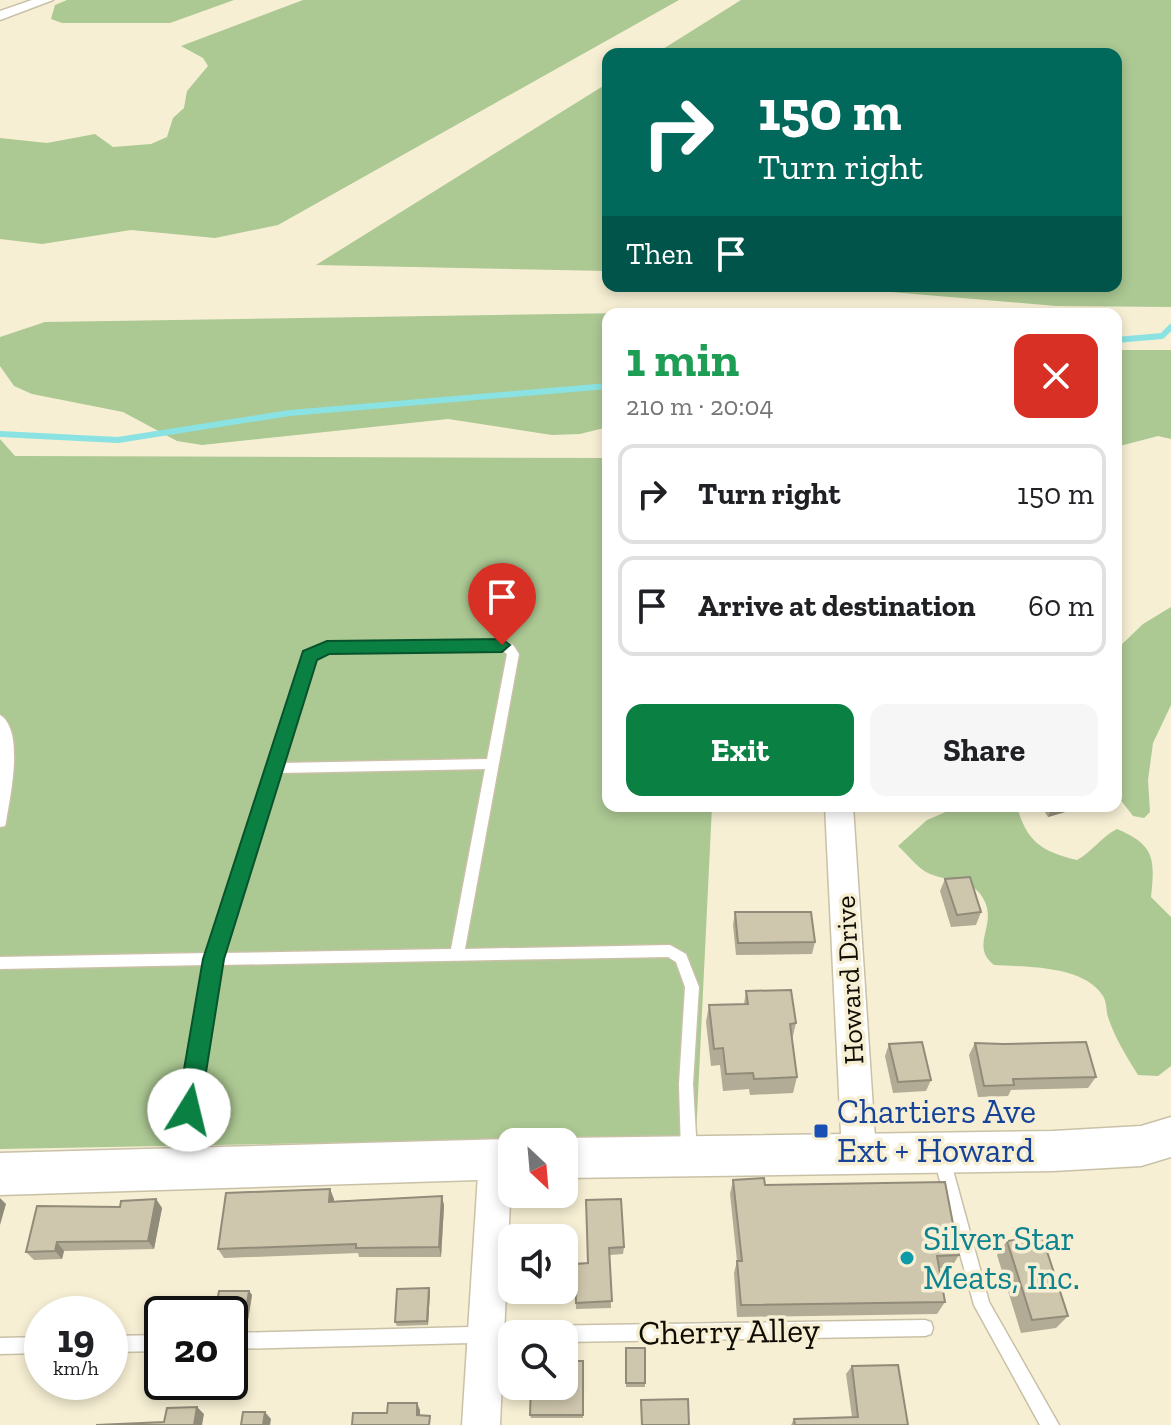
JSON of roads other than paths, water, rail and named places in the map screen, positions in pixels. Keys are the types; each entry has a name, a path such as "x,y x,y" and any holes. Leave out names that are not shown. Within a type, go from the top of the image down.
{"street":[{"path":"0,16 46,0"},
{"name":"Howard Drive","path":"839,812 859,1154"},
{"path":"578,1158 940,1153 1141,1146 1171,1137"},
{"path":"0,1174 498,1159"},
{"path":"500,1320 503,1208"},
{"path":"481,1425 498,1344"}],"lane":[{"path":"179,1170 213,959 310,656 327,647 509,648 513,654 457,954"},
{"path":"0,720 7,729 8,746 0,822"},
{"path":"274,768 492,764"},
{"path":"0,963 670,951 681,958 692,987 686,1084 689,1156"},
{"path":"940,1153 982,1305 1050,1425"},
{"name":"Cherry Alley","path":"578,1333 925,1328"},
{"path":"248,1341 498,1335"},
{"path":"0,1346 24,1345"}],"waterway":[{"path":"1122,339 1162,336 1171,327"},
{"path":"0,434 118,440 290,413 602,387"}],"place":[{"name":"Chartiers Ave Ext + Howard","path":"821,1131"},
{"name":"Silver Star Meats, Inc.","path":"907,1258"}]}
